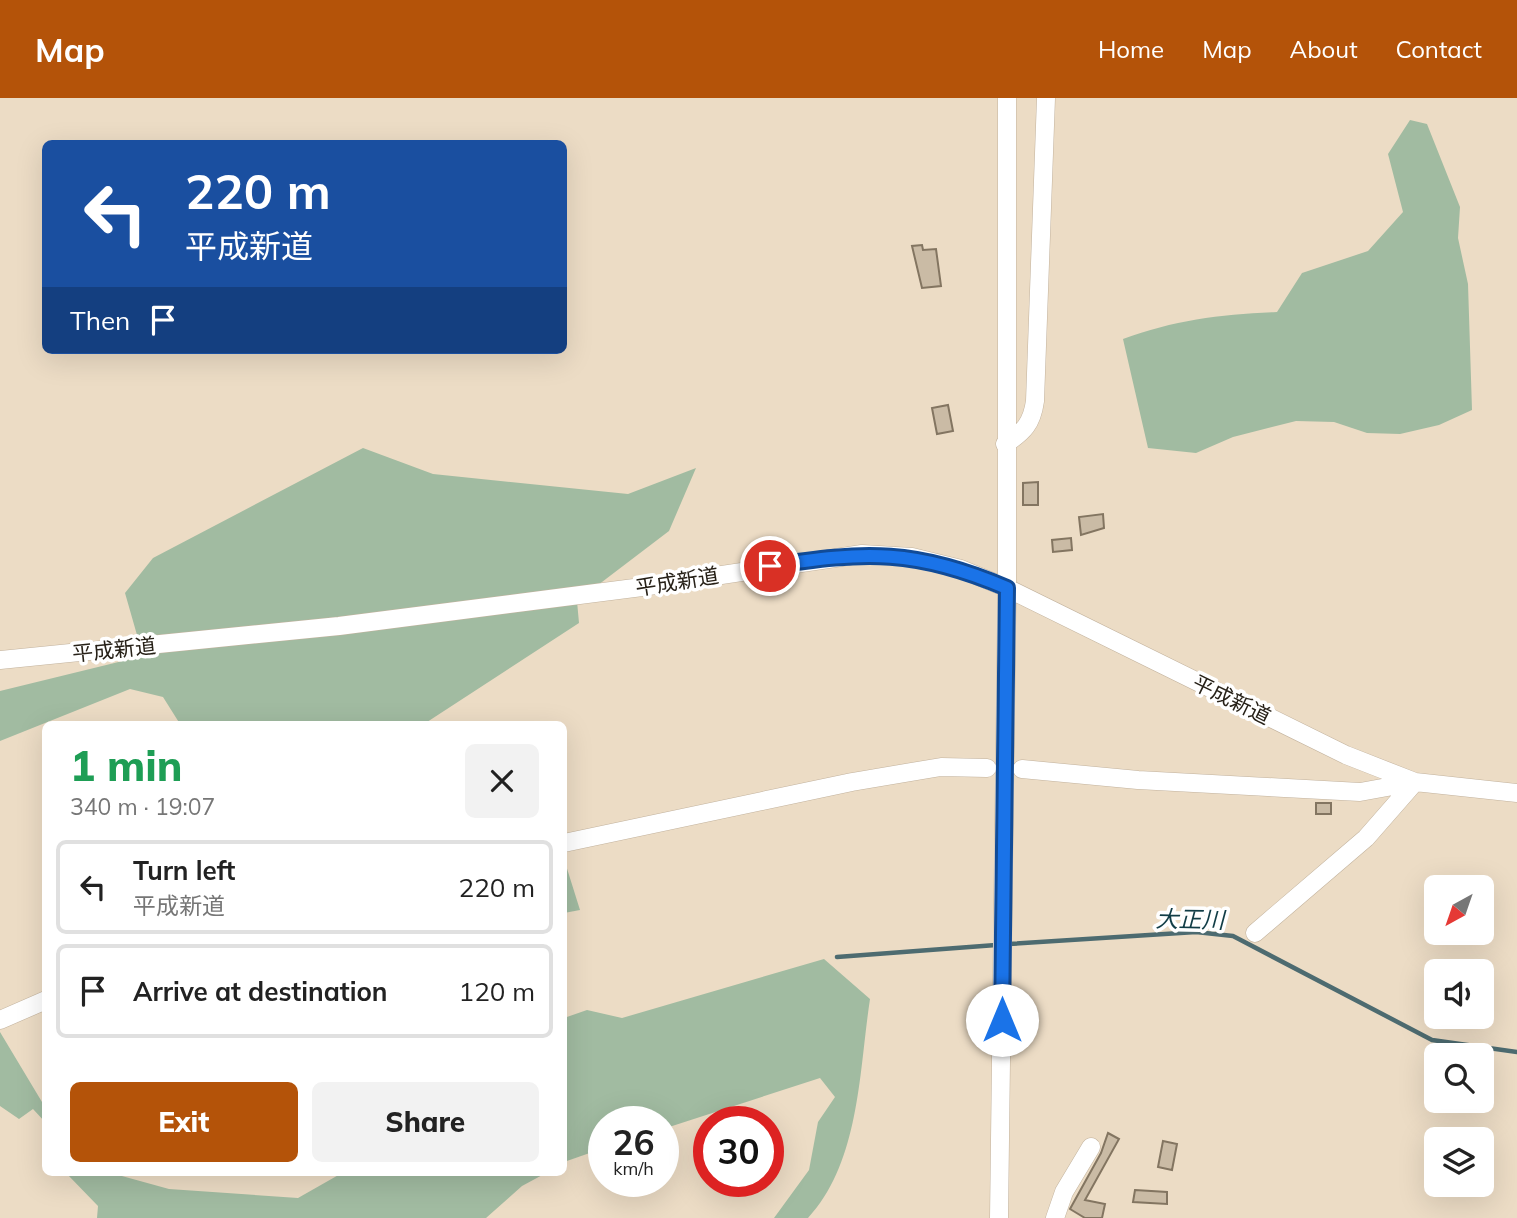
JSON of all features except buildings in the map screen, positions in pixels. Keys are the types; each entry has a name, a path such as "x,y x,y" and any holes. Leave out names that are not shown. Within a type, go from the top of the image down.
{"street":[{"path":"999,1218 1007,588 1007,98"},
{"path":"1005,444 1021,434 1032,420 1035,401 1046,98"},
{"name":"平成新道","path":"0,660 339,626 642,587 820,558 862,554 912,557 961,569 1007,588 1346,755 1415,782 1517,793"},
{"path":"567,843 852,782 941,767 987,768"},
{"path":"1022,769 1138,780 1360,792 1415,782"},
{"path":"1255,933 1366,838 1415,782"},
{"path":"0,1020 42,1002"},
{"path":"1055,1218 1064,1192 1091,1147"}],"green space":[{"path":"1410,120 1427,124 1460,207 1458,238 1468,284 1472,410 1439,425 1400,434 1367,433 1334,422 1296,421 1233,437 1196,453 1148,448 1123,339 1199,319 1277,312 1302,273 1368,251 1403,212 1388,154"},
{"path":"363,448 433,474 628,494 696,468 669,531 577,601 579,623 429,721 178,721 163,697 130,689 50,721 42,721 42,724 0,741 0,691 143,656 125,593 153,558"},
{"path":"567,869 580,910 567,912"},
{"path":"824,959 870,999 859,1085 848,1143 825,1195 808,1218 774,1218 809,1170 818,1122 835,1097 820,1078 734,1106 693,1106 693,1119 679,1124 679,1106 588,1106 588,1154 567,1161 567,1017 587,1010 622,1018"},
{"path":"0,1032 42,1102 42,1119 33,1109 19,1119 0,1106"},
{"path":"69,1176 122,1176 169,1189 298,1198 337,1176 540,1176 522,1186 486,1218 97,1218 98,1206"}],"waterway":[{"name":"大正川","path":"1009,944 1196,932 1233,936 1432,1040 1517,1052"},
{"name":"大正川","path":"837,957 996,945"}],"route":[{"path":"770,566 862,554 912,557 961,569 1007,588 1002,781 1002,1020"}]}
